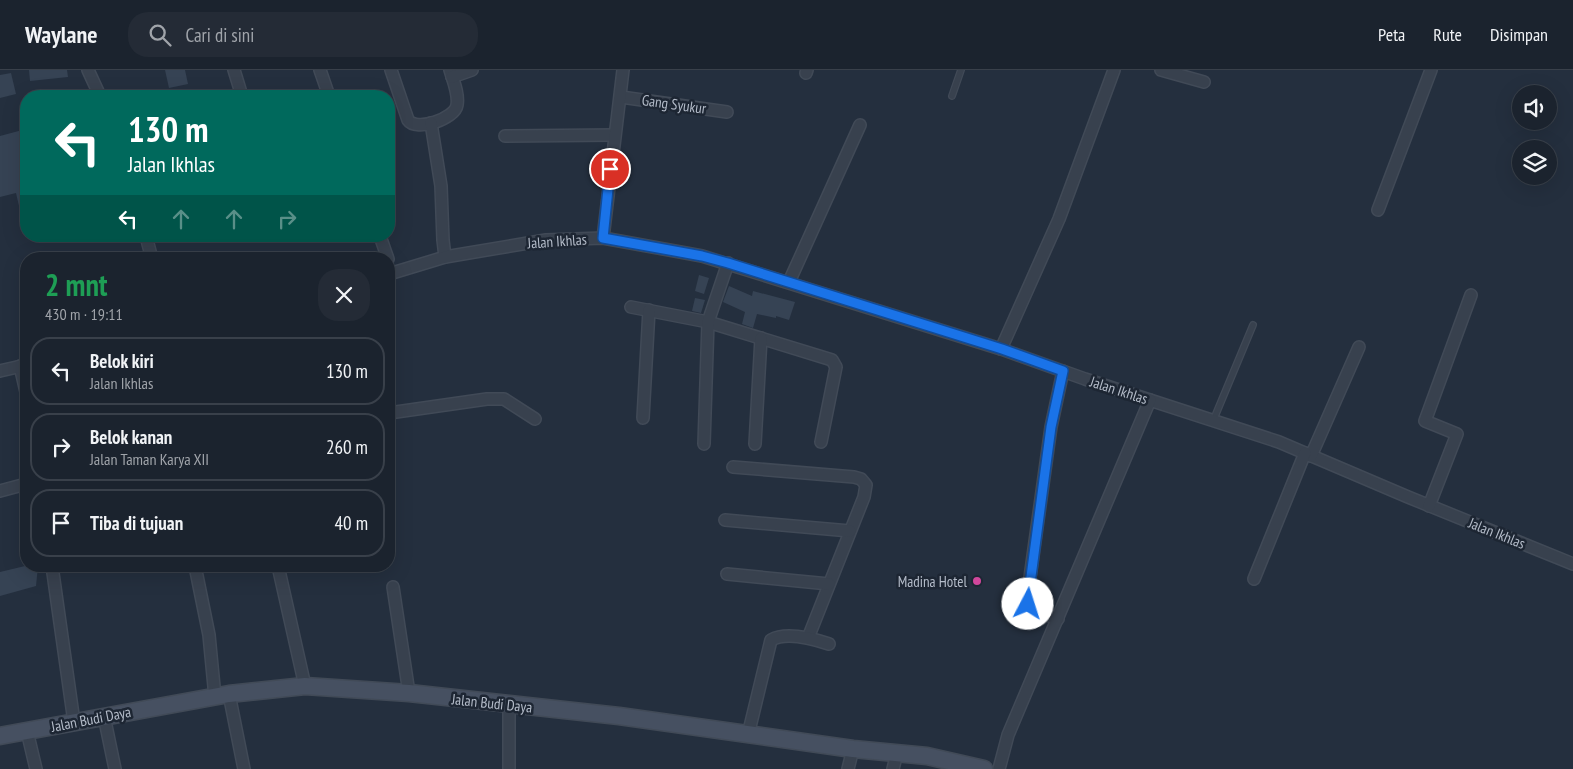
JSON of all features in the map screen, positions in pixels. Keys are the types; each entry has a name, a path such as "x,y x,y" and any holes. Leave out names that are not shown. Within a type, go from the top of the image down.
{"street":[{"path":"88,70 97,90"},
{"path":"234,70 240,90"},
{"path":"320,70 327,90"},
{"path":"391,70 410,124 416,126 449,116 457,106 458,97 451,74 472,70"},
{"path":"603,238 623,70"},
{"path":"1002,349 1059,219 1114,70"},
{"path":"1161,70 1204,82"},
{"path":"1378,210 1431,70"},
{"name":"Gang Syukur","path":"621,97 727,112"},
{"path":"430,123 441,186 445,257"},
{"path":"789,282 860,125"},
{"path":"505,136 614,135"},
{"name":"Jalan Ikhlas","path":"395,272 445,257 546,240 603,238 702,256 1002,349 1278,442 1573,564"},
{"path":"704,444 708,322 728,263"},
{"path":"1429,506 1457,434 1425,421 1471,296"},
{"path":"631,307 708,322 832,360 836,367 822,442"},
{"path":"643,418 649,310"},
{"path":"755,444 761,338"},
{"path":"1254,579 1308,455 1359,347"},
{"path":"0,371 20,366"},
{"path":"1058,619 1032,608 1027,601 1051,427 1063,371"},
{"path":"395,412 487,399 504,399 535,419"},
{"path":"998,769 1008,735 1150,400"},
{"path":"733,467 854,477 861,479 866,485 808,638"},
{"path":"0,491 20,486"},
{"path":"725,520 850,531"},
{"path":"53,572 74,722"},
{"path":"196,572 222,696 244,769"},
{"path":"279,572 306,686"},
{"path":"727,574 830,584"},
{"path":"393,588 409,693"},
{"path":"748,734 771,640 777,637 808,638 829,644"},
{"name":"Jalan Budi Daya","path":"0,736 222,696 306,686 409,693 619,716 853,749 895,761 927,756 984,769"},
{"path":"509,705 509,769"},
{"path":"104,716 115,769"},
{"path":"27,731 36,769"},
{"path":"848,769 853,749"}],"lane":[{"path":"952,96 960,70"},
{"path":"1213,421 1254,325"}],"building":[{"path":"29,70 67,70 68,77 30,81"},
{"path":"165,70 185,70 188,84 169,88"},
{"path":"11,73 16,94 0,98 0,75"},
{"path":"20,131 20,210 16,193 0,197 0,136"},
{"path":"699,275 709,278 704,294 695,291"},
{"path":"729,286 752,296 753,291 795,302 789,320 776,316 776,318 757,314 753,328 742,324 745,312 723,302"},
{"path":"695,298 705,300 701,313 692,311"},
{"path":"20,567 20,572 37,572 36,586 0,596 0,572"}],"place":[{"name":"Madina Hotel","path":"977,581"}],"route":[{"path":"610,169 603,238 702,256 728,263 1002,349 1063,371 1048,443 1028,604"}]}
